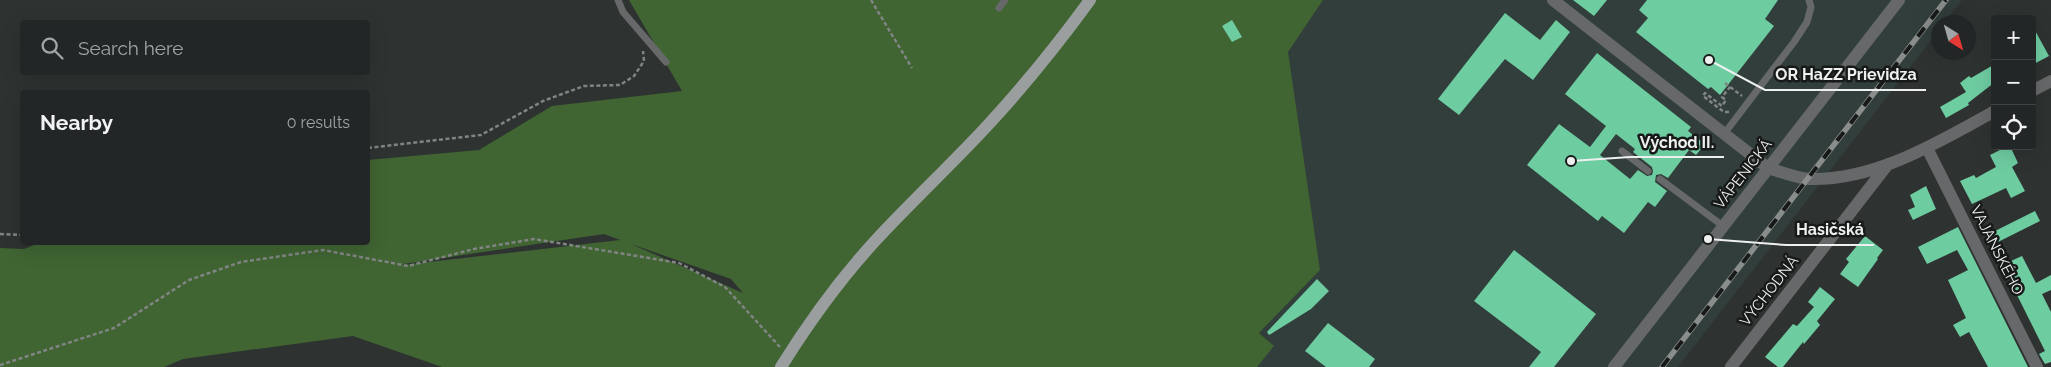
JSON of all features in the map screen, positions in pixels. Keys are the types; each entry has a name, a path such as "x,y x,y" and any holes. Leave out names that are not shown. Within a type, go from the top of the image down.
{"main road":[{"path":"781,367 821,308 849,272 1037,69 1090,0"}],"street":[{"path":"1553,0 1768,168"},
{"name":"VÁPENICKÁ","path":"1614,367 1899,0"},
{"path":"2036,89 2051,81"},
{"name":"VÝCHODNÁ","path":"1768,168 1808,179 1839,177 1888,164 1927,148 1991,113"},
{"name":"VAJANSKÉHO","path":"1927,148 2037,367"},
{"name":"VÝCHODNÁ","path":"1731,367 1888,164"}],"lane":[{"path":"618,0 623,12 666,62"},
{"path":"999,8 1004,0"},
{"path":"1724,134 1807,22 1811,7 1809,0"},
{"path":"1622,151 1648,171"},
{"path":"1660,179 1723,226"}],"path":[{"path":"871,0 912,68"},
{"path":"370,148 481,135 543,101 584,86 620,85 634,76 644,61 642,35"},
{"path":"1725,83 1741,95 1738,102"},
{"path":"1730,87 1722,97 1726,100 1722,106 1706,93 1703,96 1724,112 1730,112 1734,107"},
{"path":"0,234 20,235"},
{"path":"0,365 114,328 189,280 241,262 323,250 408,266 474,249 534,239 679,263 725,287 788,355"}],"shaded area":[{"path":"1323,0 1962,0 1950,15 1931,15 1931,40 1678,367 1257,367 1273,346 1259,333 1320,270 1287,52"}],"green space":[{"path":"629,0 1323,0 1288,52 1320,270 1259,333 1274,346 1257,367 442,367 353,336 183,359 164,367 0,367 0,248 24,249 34,245 370,245 370,160 479,150 552,106 682,91","holes":["604,234 620,240 403,265","631,244 731,279 743,293"]}],"building":[{"path":"1573,0 1607,0 1594,16"},
{"path":"1647,0 1778,0 1765,19 1774,26 1720,95 1711,87 1708,89 1636,32 1648,18 1639,10"},
{"path":"1505,13 1540,40 1556,20 1570,32 1533,80 1505,59 1459,115 1438,99"},
{"path":"1232,20 1242,37 1232,42 1222,26"},
{"path":"2036,32 2049,56 2036,63"},
{"path":"1597,53 1691,127 1688,131 1705,144 1696,155 1689,150 1668,178 1661,174 1656,175 1655,182 1667,191 1655,207 1648,202 1624,233 1602,216 1598,221 1527,165 1559,124 1590,147 1606,126 1565,94","holes":["1616,134 1635,149 1633,152 1652,167 1652,175 1647,176 1638,170 1630,179 1600,155"]},
{"path":"1991,66 1991,85 1968,103 1969,105 1946,118 1940,107 1966,92 1960,83 1969,76 1971,78"},
{"path":"2000,150 2012,150 2018,163 2012,167 2025,191 2011,198 2006,188 1972,204 1960,181 1974,175 1976,178 1996,167 1990,155"},
{"path":"1926,186 1936,209 1913,220 1908,210 1915,207 1910,195"},
{"path":"2035,211 2040,221 1992,245 1987,235"},
{"path":"1958,227 2028,367 1988,367 1969,332 1960,337 1953,325 1966,318 1948,280 1968,270 1957,250 1927,264 1918,247"},
{"path":"1865,236 1883,250 1858,287 1840,274 1849,262 1846,259"},
{"path":"1514,250 1596,314 1554,367 1529,367 1541,352 1474,301"},
{"path":"2022,256 2036,283 2051,275 2051,290 2042,294 2051,312 2051,362 2045,364 2039,354 2045,351 2002,265"},
{"path":"1317,279 1329,291 1311,309 1269,335 1267,332"},
{"path":"1820,287 1835,299 1817,321 1820,325 1804,344 1803,342 1783,367 1778,367 1765,357 1793,324 1797,326 1814,307 1808,302"},
{"path":"1328,323 1375,359 1369,367 1326,367 1305,351"}],"railway":[{"path":"1662,367 1946,0"}],"place":[{"name":"OR HaZZ Prievidza","path":"1709,60"},
{"name":"Východ II.","path":"1571,161"},
{"name":"Hasičská","path":"1708,239"}]}
